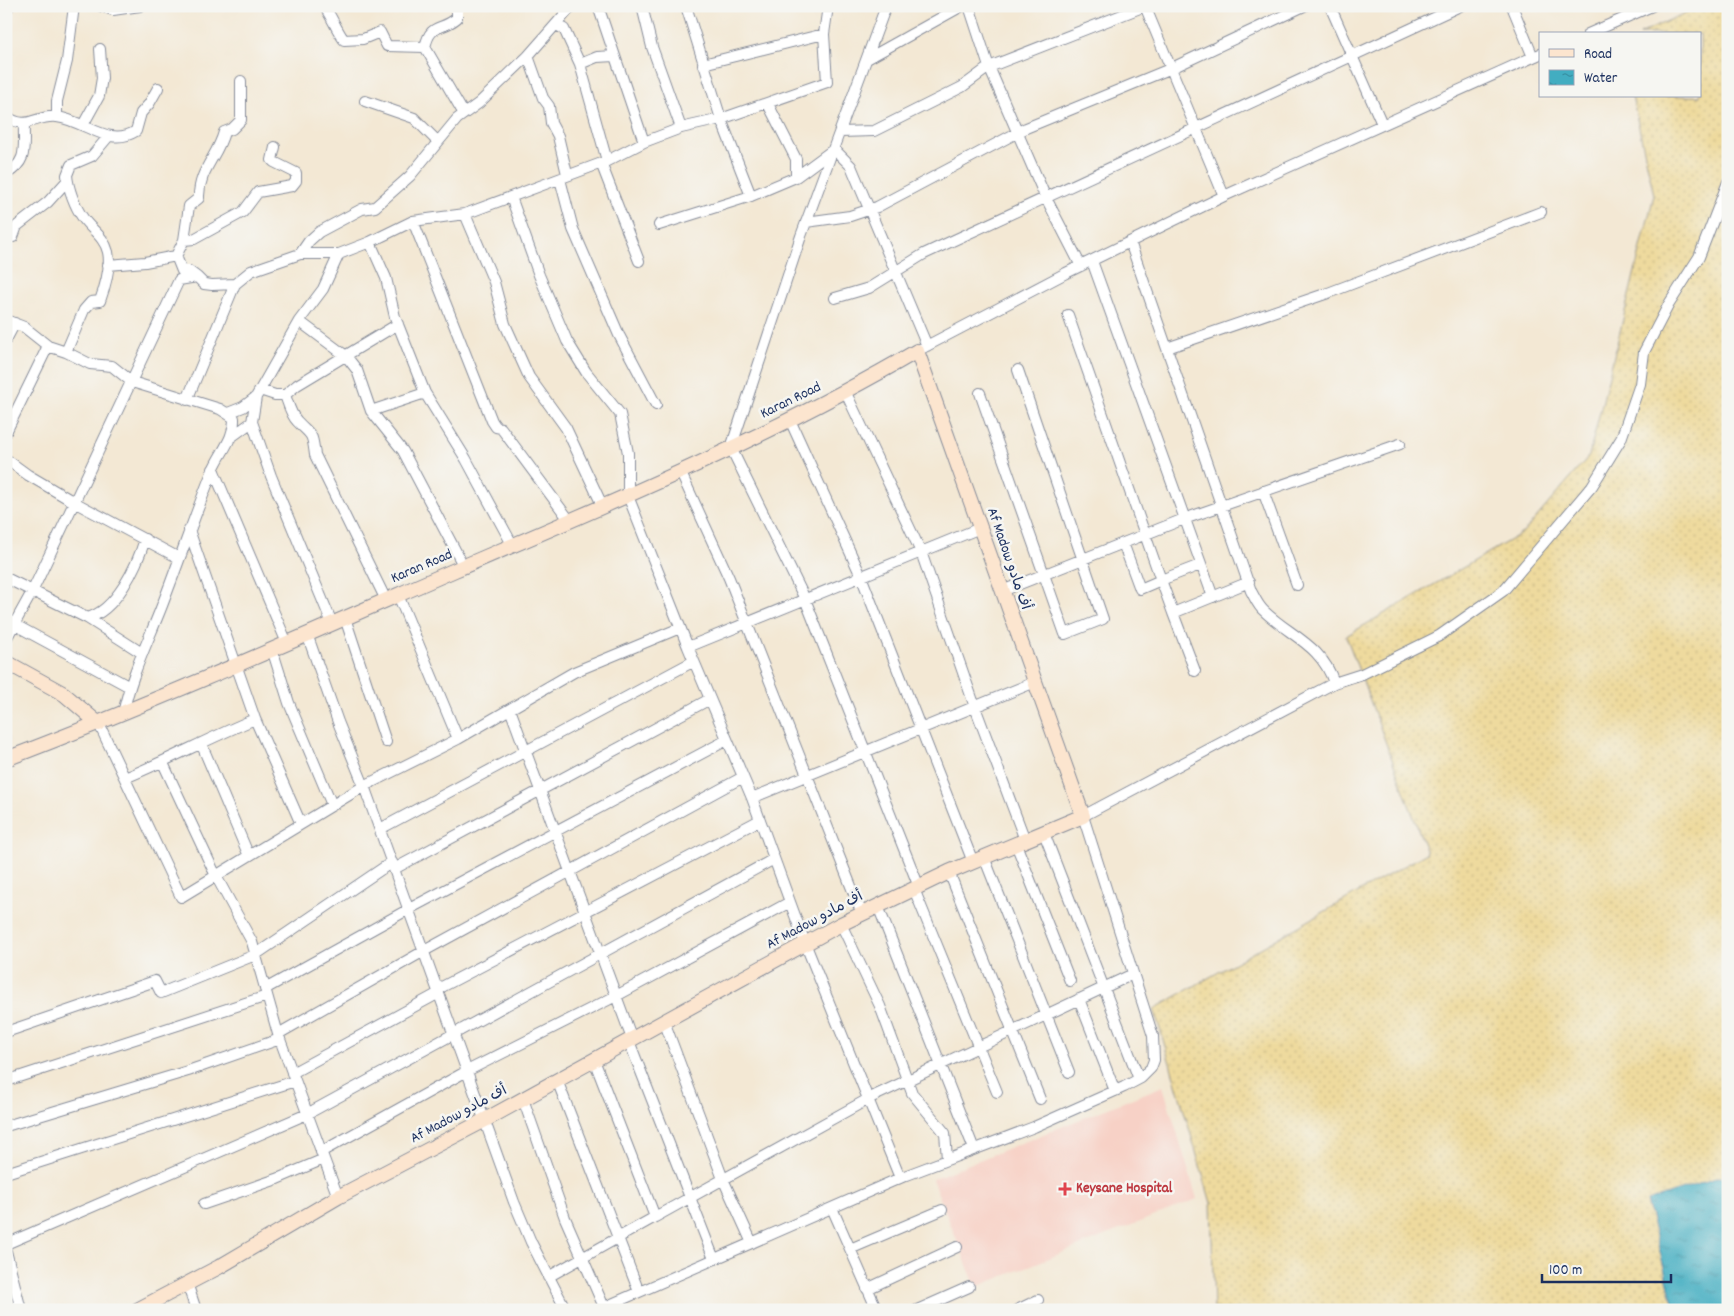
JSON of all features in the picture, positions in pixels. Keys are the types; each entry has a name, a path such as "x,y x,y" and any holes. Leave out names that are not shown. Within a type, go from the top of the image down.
{"street":[{"path":"6,10 9,6"},
{"path":"57,117 57,100 67,61 74,6"},
{"path":"101,6 113,10 140,6"},
{"path":"324,6 336,22 338,31 344,40 363,39 380,32 388,46 425,47"},
{"path":"457,6 457,18 444,27 436,27 428,34 425,47 464,114"},
{"path":"598,6 644,142"},
{"path":"642,6 652,47 681,128"},
{"path":"686,6 721,119 751,196"},
{"path":"187,400 235,284 251,271 300,254 339,254 370,242 413,221 465,214 604,162 644,142 681,128 721,119 827,82 824,34 828,6"},
{"path":"876,6 884,11 806,222 731,448 804,599 866,752 916,888 977,1046 997,1092"},
{"path":"867,59 962,6"},
{"path":"969,6 989,68 1016,133 1080,266"},
{"path":"840,132 874,131 962,87 989,68 1145,6 1224,196"},
{"path":"806,222 850,216 868,210 1016,133 1172,68 1304,6"},
{"path":"1330,6 1382,124"},
{"path":"835,298 869,288 924,254 1045,196 1460,6"},
{"path":"834,149 851,166 895,272 922,348 1080,266 1224,196 1537,56 1512,6"},
{"path":"1593,32 1652,6"},
{"path":"300,254 309,240 319,232 362,209 375,207 410,176 464,114 479,103 528,56 568,9"},
{"path":"556,25 564,29 580,64 604,162 639,260"},
{"path":"703,64 824,34"},
{"path":"83,125 99,96 102,78 100,49"},
{"path":"528,56 543,98 549,106 551,123 558,136 563,177 573,229 619,335 656,405"},
{"path":"580,64 597,57 614,56"},
{"path":"235,284 204,284 189,271 182,271 176,256 184,240 189,206 199,198 198,187 204,170 224,132 232,129 241,120 241,81"},
{"path":"6,116 24,124 57,117 83,125 108,137 126,137 136,131 141,112 149,104 158,88"},
{"path":"365,102 414,118 438,142"},
{"path":"768,104 796,159 796,177"},
{"path":"6,174 16,169 24,159 24,124"},
{"path":"66,352 84,310 91,302 100,301 105,288 108,265 108,252 104,242 98,232 84,219 67,181 67,175 71,165 92,156 108,137"},
{"path":"184,240 194,239 243,212 258,192 292,186 296,181 296,173 272,160 275,147"},
{"path":"659,225 751,196 796,177 834,149"},
{"path":"6,237 13,237 17,226 48,202 67,181"},
{"path":"523,1099 565,1218 583,1258 601,1308 900,1178 1034,1127 1139,1079 1151,1068 1154,1060 1154,1047 1083,816 1334,683 1362,674 1439,636 1503,591 1592,486 1621,439 1640,384 1644,352 1669,304 1699,257 1728,182"},
{"path":"511,197 539,275 567,341 586,372 620,414 628,453 628,496 680,628 752,798 805,943 900,1178"},
{"path":"1167,348 1328,293 1540,212"},
{"path":"465,214 494,282 509,334 528,377 566,428 602,507"},
{"path":"413,221 492,421 496,427 501,428 570,521"},
{"path":"370,242 386,278 398,324 425,394 466,459 512,546"},
{"path":"1130,242 1250,582 1251,591 1262,610 1299,636 1328,665 1334,683"},
{"path":"228,413 243,407 258,393 299,321 323,289 339,254"},
{"path":"108,265 145,262 176,256"},
{"path":"1092,261 1213,597"},
{"path":"6,638 10,622 32,592 179,280 197,277"},
{"path":"1068,315 1195,671"},
{"path":"299,321 346,356 357,370 371,411 403,451 464,567"},
{"path":"6,340 10,322 24,327 48,346 66,352 90,364 112,366 132,382 212,406 228,413 234,418 230,438 213,469 128,686 123,714"},
{"path":"258,393 285,395 398,324"},
{"path":"6,432 48,346"},
{"name":"Karan Road","path":"6,759 100,724 235,664 628,496 846,393 922,348"},
{"name":"Af Madow أف مادو","path":"137,1310 187,1284 338,1197 485,1120 841,924 978,859 1083,816 980,528 922,348"},
{"path":"980,393 1065,634 1104,619 1018,370"},
{"path":"258,393 252,422 271,476 332,623"},
{"path":"846,393 920,552 1070,981"},
{"path":"371,411 425,394"},
{"path":"285,395 296,420 313,436 315,455 392,598 458,739"},
{"path":"790,420 862,576 922,728 1046,1014 1069,1072"},
{"path":"230,438 252,422"},
{"path":"1002,591 1184,519 1400,444"},
{"path":"6,459 28,475 74,502 179,558"},
{"path":"213,469 287,643"},
{"path":"680,472 729,578 862,914"},
{"path":"1263,491 1296,585"},
{"path":"688,647 980,528"},
{"path":"189,530 255,719 301,824"},
{"path":"87,618 104,612 122,589 145,539"},
{"path":"1123,543 1140,589 1200,565"},
{"path":"6,578 87,618 142,653"},
{"path":"1173,613 1250,582"},
{"path":"345,618 386,742"},
{"path":"10,622 128,686"},
{"path":"6,662 64,694 100,724 181,897 364,786 458,739 574,672 680,628"},
{"path":"307,634 338,722 380,828 517,1210 548,1277 566,1310"},
{"path":"272,649 290,703 332,805"},
{"path":"380,828 694,661"},
{"path":"752,798 1035,682"},
{"path":"6,1032 155,981 161,993 255,955 393,865 540,790 710,698"},
{"path":"510,709 601,953 630,1040 688,1198 714,1259"},
{"path":"125,778 163,763 255,719"},
{"path":"6,1081 266,993 409,909 727,740"},
{"path":"200,744 249,856"},
{"path":"163,763 216,876 252,942 279,1036 338,1197"},
{"path":"6,1126 188,1071 279,1036 424,951 743,777"},
{"path":"6,1174 294,1077 438,991 760,820"},
{"path":"1044,832 1139,1079"},
{"path":"6,1244 307,1114 774,858"},
{"path":"949,872 1011,1030 1040,1098"},
{"path":"204,1204 277,1179 467,1071 616,996 790,902"},
{"path":"878,906 974,1149"},
{"path":"841,924 880,1006 912,1093 946,1133 947,1159"},
{"path":"548,1277 868,1099 1133,974"},
{"path":"1079,999 1115,1091"},
{"path":"664,1021 723,1179 752,1243"},
{"path":"594,1060 655,1217"},
{"path":"557,1080 639,1292"},
{"path":"832,1208 877,1310"},
{"path":"850,1249 942,1210"},
{"path":"867,1289 957,1247"},
{"path":"6,1251 18,1309"},
{"path":"187,1284 196,1310"},
{"path":"917,1310 969,1287"},
{"path":"1017,1310 1038,1300"}],"shaded area":[{"name":"Keysane Hospital","path":"1163,1086 1197,1199 976,1287 932,1179"}],"sand":[{"path":"1700,6 1728,6 1728,1174 1647,1202 1675,1310 1214,1310 1211,1203 1154,1009 1427,853 1346,636 1524,532 1589,456 1654,195 1632,98 1702,98 1702,32 1644,32"}],"water":[{"path":"1728,1174 1728,1310 1675,1310 1647,1201"}],"place":[{"name":"Keysane Hospital","path":"1065,1189"}]}
